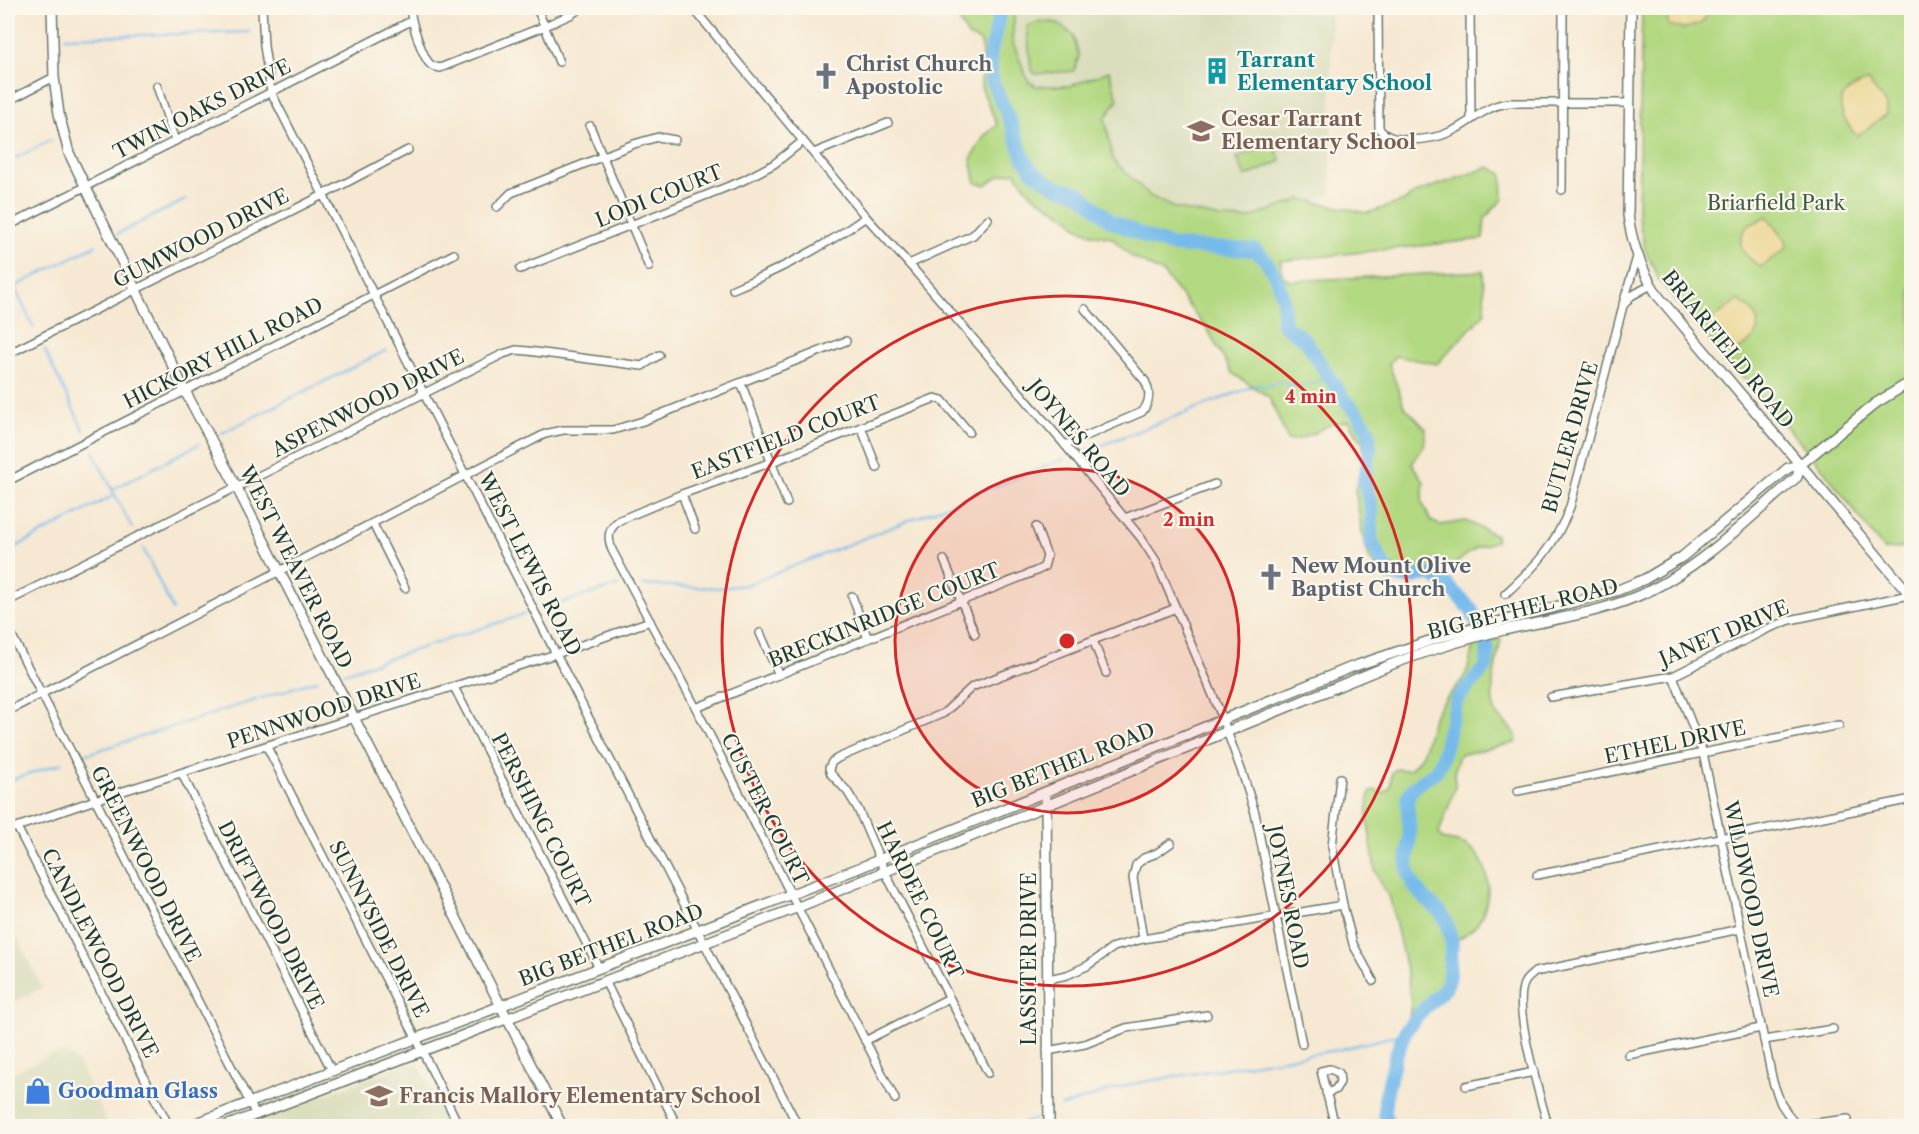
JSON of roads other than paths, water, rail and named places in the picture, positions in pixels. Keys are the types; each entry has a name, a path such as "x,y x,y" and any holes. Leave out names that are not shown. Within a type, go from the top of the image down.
{"main road":[{"name":"WEST WEAVER ROAD","path":"52,8 54,77 59,114 69,153 185,391 237,488 352,719 562,1126"},
{"name":"BRIARFIELD ROAD","path":"1631,8 1628,215 1637,257 1651,285 1910,596"},
{"name":"BIG BETHEL ROAD","path":"189,1126 789,896 1352,666 1593,599 1646,579 1682,556 1788,468 1801,464 1876,403 1911,381"},
{"name":"BIG BETHEL ROAD","path":"226,1126 795,908 1227,730 1465,635"},
{"name":"LASSITER DRIVE","path":"1046,791 1049,1126"}],"street":[{"name":"WEST LEWIS ROAD","path":"262,8 264,46 271,92 798,1126"},
{"path":"411,8 411,21 428,63 440,68 545,26 581,8"},
{"path":"537,8 559,62"},
{"name":"JOYNES ROAD","path":"693,8 866,217 1065,445 1125,518 1156,561 1223,719 1255,813 1302,1044"},
{"path":"1470,8 1471,118"},
{"path":"1378,11 1378,121 1382,132 1391,138 1431,138 1450,132 1497,105 1563,102 1629,103"},
{"path":"1562,190 1563,11"},
{"name":"TWIN OAKS DRIVE","path":"8,226 411,21"},
{"path":"8,101 54,77"},
{"path":"157,86 175,141"},
{"path":"814,153 888,123"},
{"path":"590,126 649,267"},
{"path":"497,207 511,193 603,156 658,137 675,140"},
{"name":"LODI COURT","path":"520,269 742,181 774,164 803,141"},
{"name":"GUMWOOD DRIVE","path":"8,354 408,150"},
{"path":"733,289 796,262 831,242 866,217"},
{"path":"909,264 973,235 988,219"},
{"name":"HICKORY HILL ROAD","path":"8,481 454,254"},
{"name":"BUTLER DRIVE","path":"1505,594 1534,568 1562,528 1570,507 1637,257"},
{"path":"1623,306 1631,296 1651,285"},
{"path":"1065,445 1142,412 1149,398 1149,389 1145,381 1085,309"},
{"path":"8,711 545,434 563,430 613,430 643,421 846,341"},
{"name":"ASPENWOOD DRIVE","path":"8,601 503,354 516,350 642,366 659,355"},
{"path":"741,383 787,503"},
{"name":"EASTFIELD COURT","path":"609,532 612,525 620,520 935,398 942,400 969,432"},
{"path":"861,427 877,468"},
{"path":"1125,518 1215,484"},
{"path":"682,495 695,529"},
{"path":"373,524 405,588"},
{"name":"BRECKINRIDGE COURT","path":"696,708 1044,567 1047,556 1036,527"},
{"name":"CUSTER COURT","path":"609,532 612,550 696,708 795,908 895,1100"},
{"path":"944,560 975,634"},
{"path":"852,596 868,639"},
{"name":"JANET DRIVE","path":"1551,697 1673,676 1767,629 1790,620 1910,596"},
{"path":"1106,673 1094,640 1176,608"},
{"name":"PENNWOOD DRIVE","path":"8,830 95,800 556,654 650,621"},
{"name":"GREENWOOD DRIVE","path":"8,628 256,1115"},
{"path":"760,633 778,675"},
{"name":"HARDEE COURT","path":"988,1073 885,872 858,809 847,791 831,774 829,768 832,762 849,753 944,713 972,687 1094,640"},
{"name":"WILDWOOD DRIVE","path":"1673,676 1703,753 1773,1082 1781,1104 1794,1126"},
{"name":"PERSHING COURT","path":"454,687 599,968"},
{"name":"ETHEL DRIVE","path":"1518,791 1839,725"},
{"name":"SUNNYSIDE DRIVE","path":"267,747 459,1126"},
{"name":"DRIFTWOOD DRIVE","path":"182,774 332,1071"},
{"path":"1340,778 1332,846 1342,905 1353,944 1373,981"},
{"path":"1537,875 1911,799"},
{"name":"CANDLEWOOD DRIVE","path":"17,827 169,1126"},
{"path":"1143,939 1133,878 1136,865 1144,858 1157,854 1171,843"},
{"path":"1048,979 1067,975 1087,966 1114,948 1143,939 1342,905"},
{"path":"1548,1126 1522,1018 1521,996 1525,982 1535,972 1740,929"},
{"path":"605,981 677,1126"},
{"path":"865,1041 949,999"},
{"path":"1047,1051 1085,1044 1126,1028 1207,1016"},
{"path":"1628,1055 1761,1028"},
{"path":"1764,1040 1833,1029"},
{"path":"1326,1093 1339,1086 1340,1077 1335,1070 1321,1071 1326,1093 1335,1126"},
{"path":"1466,1086 1534,1072"},
{"path":"1794,1126 1848,1119"}],"waterway":[{"path":"1001,8 990,56 991,78 1024,158 1032,171 1054,186 1079,193 1111,221 1151,239 1174,246 1255,250 1262,257 1274,273 1278,283 1283,303 1282,323 1305,340 1343,398 1358,414 1369,432 1370,449 1364,481 1372,512 1371,540 1380,559 1386,569 1397,576 1409,578 1431,575 1446,584 1471,609 1486,643 1488,651 1486,667 1457,699 1441,762 1436,771 1412,789 1407,798 1410,835 1407,865 1409,875 1414,886 1424,898 1441,913 1452,941 1446,987 1406,1030 1395,1057 1385,1100 1388,1126"},
{"path":"65,37 250,32"},
{"path":"8,162 51,140"},
{"path":"117,234 187,199"},
{"path":"14,287 96,245"},
{"path":"8,274 34,328"},
{"path":"44,349 84,431"},
{"path":"222,433 387,350"},
{"path":"1084,452 1259,384 1265,387 1280,382 1297,388 1329,378"},
{"path":"112,490 199,444"},
{"path":"93,452 132,528"},
{"path":"643,585 718,588 746,585 1064,459"},
{"path":"8,551 115,495"},
{"path":"143,548 173,610"},
{"path":"545,608 619,585"},
{"path":"344,673 525,614"},
{"path":"84,755 318,680"},
{"path":"8,781 62,763"},
{"path":"1060,1107 1130,1084 1337,1050 1395,1036 1406,1030"},
{"path":"1017,1126 1035,1119"}],"place":[{"name":"Tarrant Elementary School","path":"1217,71"},
{"name":"Christ Church Apostolic","path":"826,76"},
{"name":"Cesar Tarrant Elementary School","path":"1201,131"},
{"name":"New Mount Olive Baptist Church","path":"1271,577"},
{"name":"Goodman Glass","path":"38,1091"},
{"name":"Francis Mallory Elementary School","path":"379,1096"}],"park label":[{"name":"Briarfield Park","path":"1776,203"}]}
